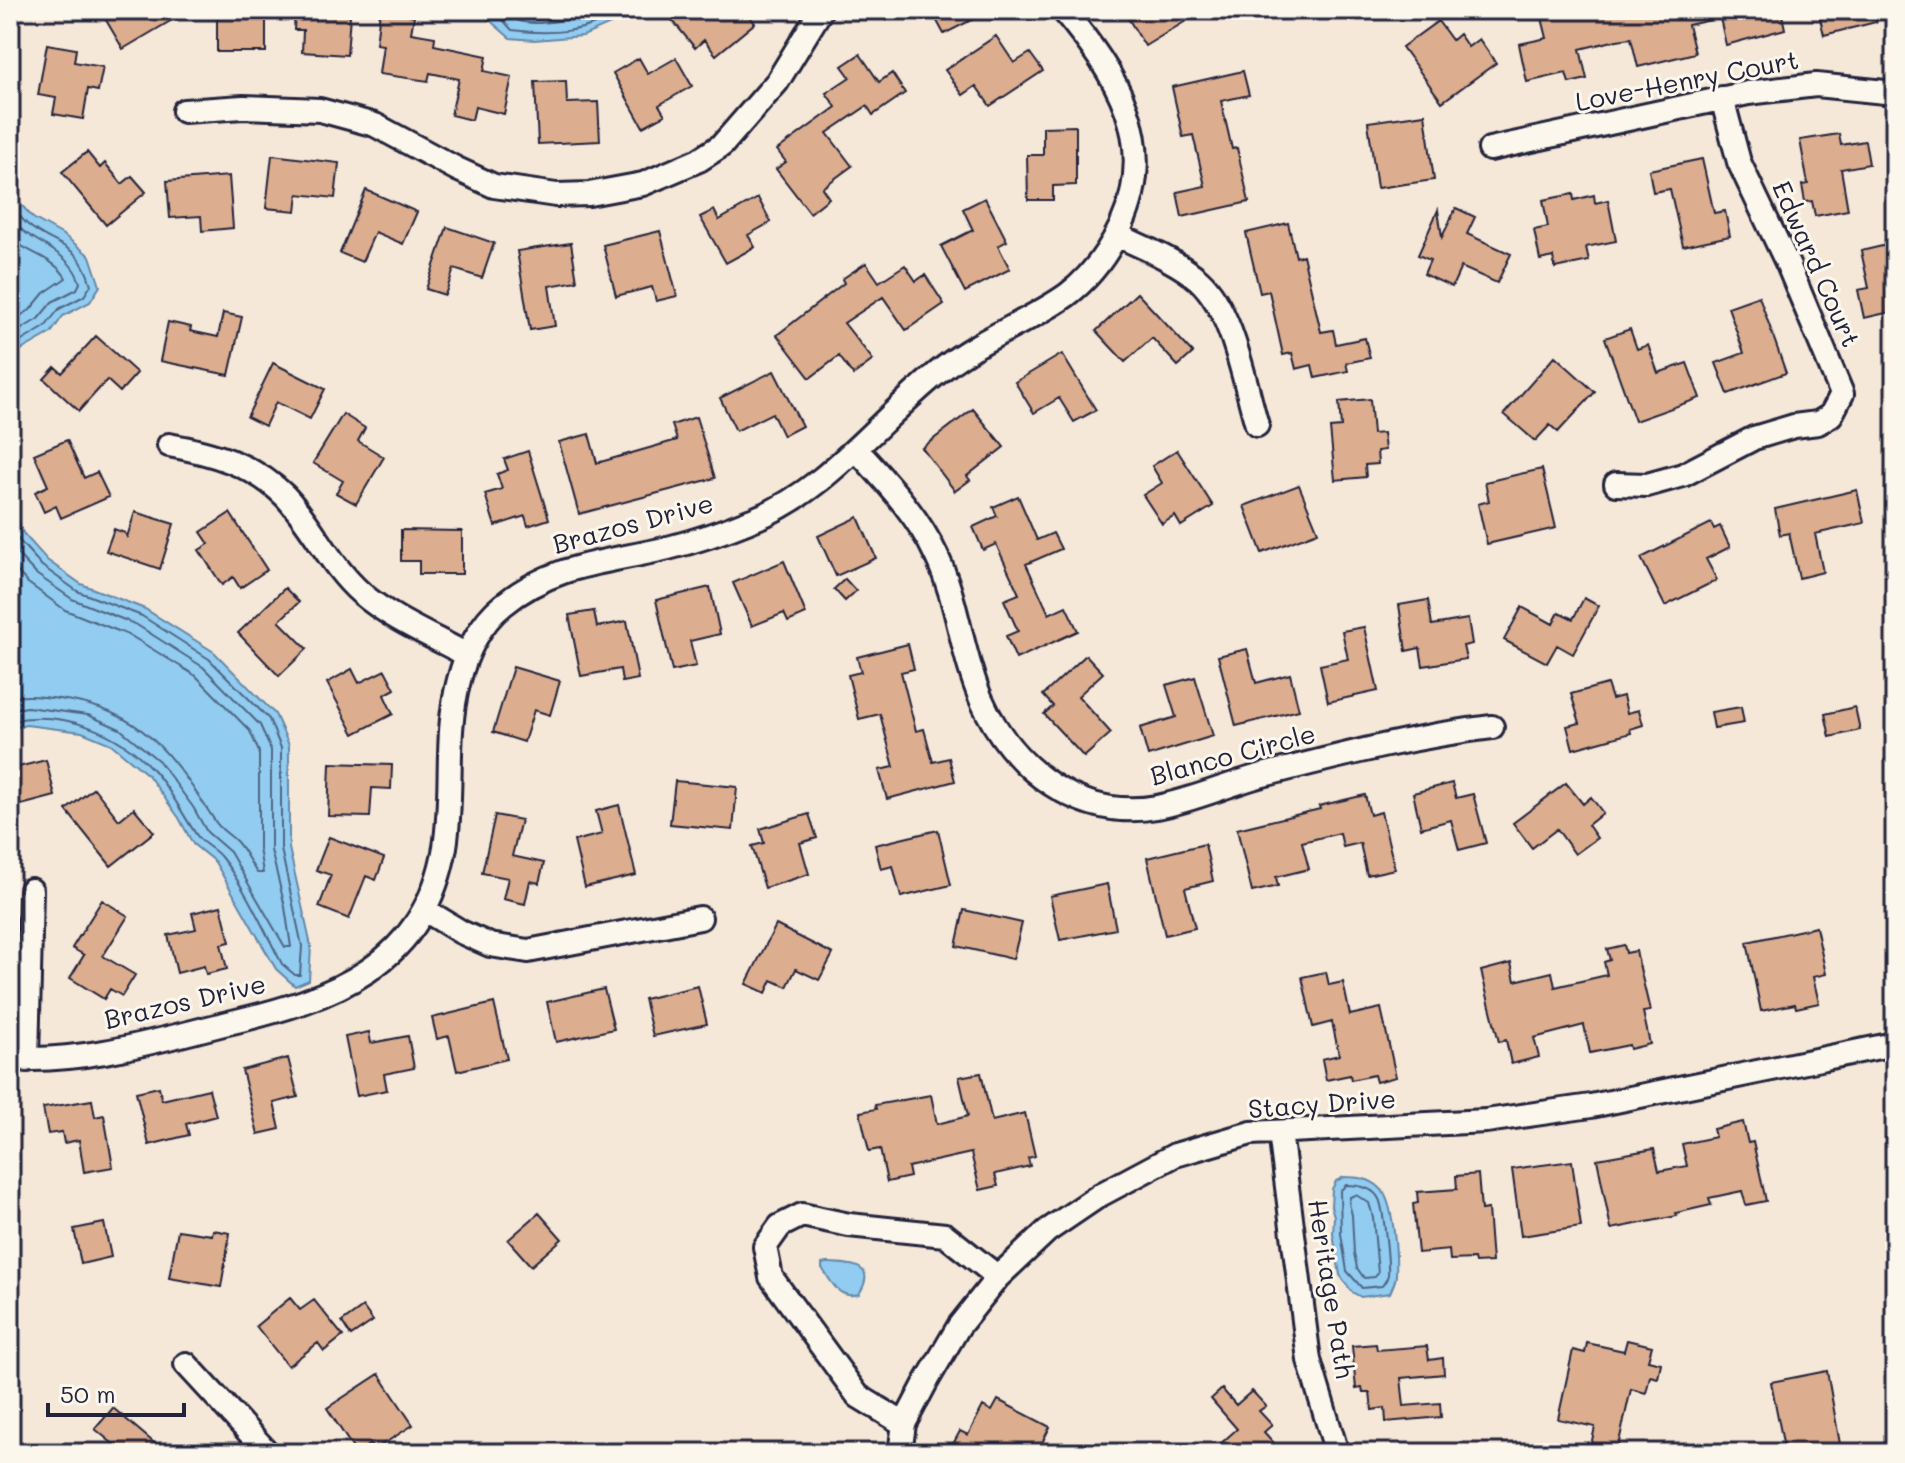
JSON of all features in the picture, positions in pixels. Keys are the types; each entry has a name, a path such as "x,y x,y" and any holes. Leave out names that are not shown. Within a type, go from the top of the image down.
{"street":[{"path":"184,111 243,107 320,110 375,125 494,186 556,195 589,194 643,184 699,160 722,145 777,82 821,10"},
{"name":"Brazos Drive","path":"18,1059 146,1043 265,1014 342,987 383,962 407,936 434,890 445,845 451,710 467,655 485,623 499,607 550,575 575,566 669,548 757,519 817,482 945,367 1066,295 1101,262 1128,210 1134,181 1135,141 1123,100 1112,77 1094,48 1063,10"},
{"name":"Love-Henry Court","path":"1490,149 1722,98 1816,85 1895,93"},
{"name":"Edward Court","path":"1616,484 1647,485 1683,475 1754,438 1794,426 1818,423 1831,415 1842,394 1789,267 1739,162 1722,98"},
{"path":"1117,235 1163,257 1202,283 1227,325 1257,425"},
{"path":"169,445 212,453 255,472 285,497 358,590 376,604 467,655"},
{"name":"Blanco Circle","path":"856,449 906,505 937,555 982,702 1011,748 1030,769 1073,798 1094,805 1154,808 1192,799 1257,776 1390,743 1492,727"},
{"path":"18,1059 31,890"},
{"path":"425,910 490,945 528,951 700,918"},
{"name":"Stacy Drive","path":"900,1453 904,1424 959,1326 998,1277 1047,1231 1100,1195 1175,1155 1251,1133 1501,1119 1591,1106 1889,1045"},
{"name":"Heritage Path","path":"1280,1132 1309,1360 1337,1453"},
{"path":"904,1424 858,1396 771,1277 765,1247 780,1226 802,1215 849,1225 945,1235 998,1277"},
{"path":"186,1364 268,1453"}],"water":[{"path":"486,10 626,10 615,22 583,36 534,40 510,38 486,17"},
{"path":"10,192 33,218 65,236 90,256 100,286 90,302 63,316 51,333 16,353 19,376 10,395"},
{"path":"10,499 23,533 47,560 81,584 145,609 214,652 275,714 289,745 289,848 311,946 309,980 295,986 276,969 215,862 193,844 179,818 148,775 111,744 82,732 26,725 10,729"},
{"path":"1344,1177 1368,1180 1380,1188 1389,1204 1396,1255 1396,1277 1390,1293 1361,1297 1352,1292 1340,1275 1331,1206 1332,1189 1336,1181"},
{"path":"822,1264 852,1265 864,1271 864,1284 859,1294 846,1295 837,1289 822,1268"}],"building":[{"path":"100,10 189,10 123,49"},
{"path":"217,10 266,10 266,52 217,52"},
{"path":"295,10 324,10 324,14 350,15 347,55 302,52 303,30 294,30"},
{"path":"664,10 744,10 755,23 716,55 704,40 695,48"},
{"path":"931,10 991,10 944,34"},
{"path":"1123,10 1180,10 1186,21 1145,46"},
{"path":"1558,10 1781,10 1785,29 1726,45 1720,18 1688,25 1695,53 1638,67 1631,38 1617,40 1580,49 1587,79 1569,83 1566,73 1527,82 1519,44 1547,38 1541,14"},
{"path":"1818,10 1874,10 1876,22 1824,35"},
{"path":"380,11 414,16 411,33 435,37 434,45 487,56 484,71 512,77 504,114 475,107 472,120 451,115 459,79 430,73 428,81 379,74 383,45 376,44"},
{"path":"1438,21 1452,40 1459,34 1468,47 1479,39 1496,63 1442,102 1402,47"},
{"path":"996,36 1014,63 1030,53 1043,71 990,106 976,86 963,95 945,70"},
{"path":"47,44 76,49 74,62 103,67 98,91 88,89 83,119 53,114 56,98 38,95"},
{"path":"860,54 879,82 892,73 905,93 873,115 867,106 827,133 852,166 822,188 829,198 810,213 776,169 786,162 777,150 836,107 826,93 850,77 842,66"},
{"path":"639,58 648,74 676,58 692,86 659,105 665,115 643,127 613,73"},
{"path":"1243,71 1249,95 1221,101 1232,149 1237,148 1249,202 1182,217 1177,192 1205,186 1193,135 1183,137 1172,87"},
{"path":"566,81 567,103 598,102 600,141 538,144 535,82"},
{"path":"1425,114 1434,180 1377,188 1368,122"},
{"path":"1076,126 1076,185 1053,186 1053,200 1028,200 1027,155 1043,155 1043,127"},
{"path":"1839,134 1841,145 1865,141 1869,164 1841,169 1848,210 1815,216 1812,201 1805,202 1802,185 1808,184 1800,140"},
{"path":"87,152 100,168 105,163 122,184 132,176 146,192 106,225 62,172"},
{"path":"272,155 339,163 335,198 298,194 296,211 266,208"},
{"path":"1702,159 1714,213 1725,211 1730,236 1683,246 1670,189 1653,192 1649,170"},
{"path":"229,176 233,228 202,231 201,216 170,218 167,181"},
{"path":"366,190 417,212 403,244 375,232 362,262 340,253"},
{"path":"1573,194 1574,200 1594,195 1595,203 1608,200 1616,241 1586,247 1589,261 1555,268 1553,257 1540,260 1534,230 1548,227 1543,200"},
{"path":"758,198 771,222 748,235 755,247 726,263 700,217 714,210 719,220"},
{"path":"985,198 1007,241 998,246 1010,269 965,292 941,246 973,230 963,209"},
{"path":"1456,208 1475,217 1467,234 1511,254 1497,283 1461,267 1452,287 1424,274 1430,260 1418,255 1438,210 1442,237"},
{"path":"1288,223 1296,257 1303,255 1321,332 1333,330 1336,344 1365,338 1370,358 1346,363 1348,371 1315,378 1312,365 1296,369 1292,353 1283,355 1269,291 1260,293 1246,233"},
{"path":"447,227 494,243 482,278 454,269 445,295 426,289"},
{"path":"660,231 677,296 656,301 652,287 616,296 603,245"},
{"path":"571,243 577,281 549,286 555,326 530,330 517,251"},
{"path":"1895,243 1895,311 1864,318 1858,290 1869,288 1861,251"},
{"path":"866,263 879,282 905,265 916,281 925,275 944,304 906,330 883,297 844,323 873,360 853,375 839,356 810,378 777,335 844,283 842,279"},
{"path":"1137,293 1193,353 1178,366 1152,338 1125,362 1096,331"},
{"path":"1759,296 1786,373 1728,394 1716,363 1744,353 1728,307"},
{"path":"223,313 242,317 229,375 160,361 168,322 218,337"},
{"path":"1630,329 1637,349 1648,345 1658,373 1687,363 1700,398 1635,421 1605,338"},
{"path":"96,336 137,373 120,392 107,380 79,411 44,379 55,367 62,373"},
{"path":"1062,354 1096,410 1074,422 1059,398 1034,413 1015,382"},
{"path":"1555,356 1595,392 1558,432 1550,425 1535,441 1504,414"},
{"path":"273,363 325,389 310,419 276,402 265,426 247,417"},
{"path":"774,371 802,426 783,436 772,413 736,431 720,398"},
{"path":"1370,399 1373,434 1383,433 1385,450 1377,451 1378,464 1365,465 1366,477 1335,480 1330,428 1341,427 1339,402"},
{"path":"973,409 1004,447 967,476 970,480 955,491 922,448"},
{"path":"343,414 365,428 358,441 384,457 356,504 336,493 343,481 313,463"},
{"path":"696,417 715,478 579,514 559,442 589,434 597,463 677,440 672,425"},
{"path":"67,440 84,478 97,472 109,497 61,518 56,506 44,512 35,492 48,486 34,454"},
{"path":"1177,450 1213,506 1181,526 1175,516 1162,524 1143,495 1162,483 1152,466"},
{"path":"528,451 549,519 528,526 525,516 495,526 485,494 502,489 497,474 508,470 504,459"},
{"path":"1542,469 1556,528 1487,544 1478,504 1489,501 1485,482"},
{"path":"1299,485 1318,532 1262,553 1244,506"},
{"path":"1857,490 1864,523 1815,534 1823,572 1799,578 1789,533 1780,535 1775,509"},
{"path":"1018,496 1037,540 1053,533 1061,549 1026,564 1049,614 1066,606 1078,631 1016,659 1006,636 1018,631 1004,600 1019,594 996,544 983,550 973,527 997,516 993,507"},
{"path":"135,512 174,524 160,569 106,551 114,529 127,537"},
{"path":"230,513 267,570 240,588 233,577 222,585 199,550 209,544 201,532"},
{"path":"858,517 876,558 836,576 818,536"},
{"path":"1711,523 1714,529 1720,526 1730,547 1706,559 1717,580 1665,606 1641,558"},
{"path":"401,530 462,531 462,574 419,574 419,561 401,561"},
{"path":"784,561 806,614 788,622 784,613 752,626 733,583"},
{"path":"845,579 856,591 845,601 834,589"},
{"path":"710,587 720,634 690,641 696,666 672,671 656,600"},
{"path":"285,588 299,602 279,621 307,649 279,676 238,633"},
{"path":"1584,598 1599,606 1573,654 1557,645 1547,663 1504,640 1522,607 1553,624 1559,612 1573,619"},
{"path":"1428,600 1432,625 1468,619 1472,644 1463,646 1466,659 1423,666 1420,648 1406,651 1399,605"},
{"path":"594,611 597,627 627,621 638,679 622,682 620,669 581,676 569,615"},
{"path":"1364,627 1378,691 1328,702 1320,665 1348,659 1342,631"},
{"path":"908,644 914,669 901,672 916,731 924,729 933,762 949,758 955,781 887,799 879,770 894,767 880,714 859,719 848,675 861,672 857,657"},
{"path":"1247,649 1256,683 1290,674 1299,710 1236,726 1218,656"},
{"path":"1086,655 1103,673 1078,696 1111,733 1084,757 1044,714 1053,706 1043,695"},
{"path":"513,667 560,681 550,715 534,710 524,742 493,732"},
{"path":"352,669 359,683 385,670 395,689 384,695 393,714 354,734 327,683"},
{"path":"1195,677 1213,736 1148,756 1140,728 1176,717 1166,685"},
{"path":"1607,684 1612,699 1623,696 1627,713 1639,710 1643,725 1630,729 1631,733 1573,749 1567,726 1580,723 1571,694"},
{"path":"1741,707 1744,723 1714,728 1711,712"},
{"path":"1855,707 1860,730 1830,737 1825,714"},
{"path":"46,760 55,796 10,808 10,769"},
{"path":"330,763 392,765 391,789 372,788 370,817 328,816"},
{"path":"675,781 737,787 733,830 670,824"},
{"path":"1452,783 1456,798 1473,794 1486,843 1459,850 1451,820 1421,828 1413,793"},
{"path":"1566,783 1583,804 1591,797 1603,813 1588,825 1597,838 1575,854 1557,829 1532,848 1513,823"},
{"path":"94,788 119,820 134,808 154,832 111,866 66,810"},
{"path":"1365,795 1370,815 1381,812 1395,869 1367,875 1360,843 1343,847 1340,833 1302,842 1309,869 1276,877 1278,886 1252,892 1237,829"},
{"path":"619,805 636,875 585,887 574,841 602,834 596,811"},
{"path":"809,814 817,838 800,843 809,874 765,888 752,846 764,843 760,829"},
{"path":"495,815 521,820 512,856 544,863 539,883 530,881 525,904 503,899 508,878 482,873"},
{"path":"938,830 951,885 901,897 893,866 881,869 875,845"},
{"path":"329,837 384,858 376,880 366,876 349,919 319,907 331,875 316,870"},
{"path":"1205,844 1213,881 1185,888 1195,928 1165,935 1147,858"},
{"path":"1107,884 1116,929 1060,940 1050,896"},
{"path":"102,900 128,916 103,956 135,975 122,996 110,989 104,999 70,978 84,955 72,948"},
{"path":"221,906 230,942 221,944 227,969 206,974 204,966 177,973 168,935 196,929 192,913"},
{"path":"964,910 1022,923 1013,959 956,946"},
{"path":"776,925 833,954 819,980 796,969 787,987 772,980 766,993 746,984"},
{"path":"1816,927 1826,974 1813,977 1819,1003 1761,1011 1747,942"},
{"path":"1624,945 1626,953 1636,951 1650,1011 1643,1012 1650,1044 1590,1053 1584,1025 1534,1038 1539,1057 1511,1064 1506,1040 1499,1042 1481,971 1511,963 1515,981 1552,972 1555,987 1607,975 1604,962 1610,960 1607,949"},
{"path":"1326,972 1329,985 1343,982 1350,1015 1381,1008 1396,1077 1376,1082 1374,1075 1351,1080 1350,1075 1326,1080 1322,1059 1339,1055 1332,1022 1313,1027 1302,977"},
{"path":"698,986 707,1024 653,1036 644,999"},
{"path":"604,989 614,1029 556,1042 547,1002"},
{"path":"494,1003 507,1059 457,1071 449,1036 437,1039 432,1018"},
{"path":"369,1032 371,1043 408,1036 414,1068 384,1074 387,1090 357,1096 345,1037"},
{"path":"288,1058 298,1097 274,1103 280,1129 258,1134 242,1070"},
{"path":"981,1073 992,1121 1025,1113 1035,1156 1028,1158 1030,1166 995,1174 998,1186 980,1190 971,1153 908,1167 910,1177 887,1182 880,1149 869,1151 860,1112 876,1109 875,1105 931,1095 937,1124 968,1116 959,1077"},
{"path":"159,1087 162,1100 209,1089 216,1116 186,1124 189,1135 149,1145 136,1092"},
{"path":"92,1100 95,1117 104,1115 113,1167 84,1172 79,1140 64,1143 62,1132 48,1134 43,1108"},
{"path":"1743,1122 1748,1143 1753,1142 1766,1201 1746,1205 1742,1191 1709,1198 1711,1205 1676,1213 1677,1216 1611,1229 1597,1159 1654,1149 1659,1171 1687,1166 1682,1144 1715,1137 1713,1129"},
{"path":"1572,1161 1581,1227 1521,1236 1512,1169"},
{"path":"1478,1174 1481,1210 1488,1209 1492,1262 1450,1260 1449,1250 1418,1253 1413,1204 1418,1203 1417,1192 1457,1189 1456,1176"},
{"path":"539,1213 562,1239 531,1266 508,1240"},
{"path":"104,1223 111,1257 81,1264 74,1229"},
{"path":"178,1230 212,1235 213,1230 230,1233 221,1287 169,1278"},
{"path":"290,1298 300,1310 314,1300 343,1336 324,1351 318,1343 288,1366 256,1326"},
{"path":"363,1307 373,1321 351,1336 342,1322"},
{"path":"1627,1340 1652,1346 1648,1360 1661,1363 1658,1378 1650,1376 1646,1393 1631,1389 1617,1451 1591,1445 1595,1427 1558,1419 1573,1350 1585,1353 1587,1343 1624,1351"},
{"path":"1376,1344 1377,1350 1427,1346 1429,1360 1443,1358 1444,1374 1401,1378 1404,1406 1440,1403 1441,1417 1386,1422 1385,1408 1372,1410 1370,1393 1363,1393 1362,1388 1356,1389 1352,1346"},
{"path":"1827,1371 1840,1444 1803,1450 1804,1453 1785,1453 1771,1382"},
{"path":"379,1374 413,1425 374,1450 370,1444 356,1453 327,1408"},
{"path":"1222,1389 1236,1405 1252,1391 1266,1406 1259,1411 1272,1425 1264,1432 1283,1453 1210,1453 1237,1429 1211,1399"},
{"path":"998,1400 1050,1427 1037,1453 965,1453 952,1446 960,1431 968,1435 983,1406 992,1411"},
{"path":"113,1408 166,1453 124,1453 95,1429"}]}
